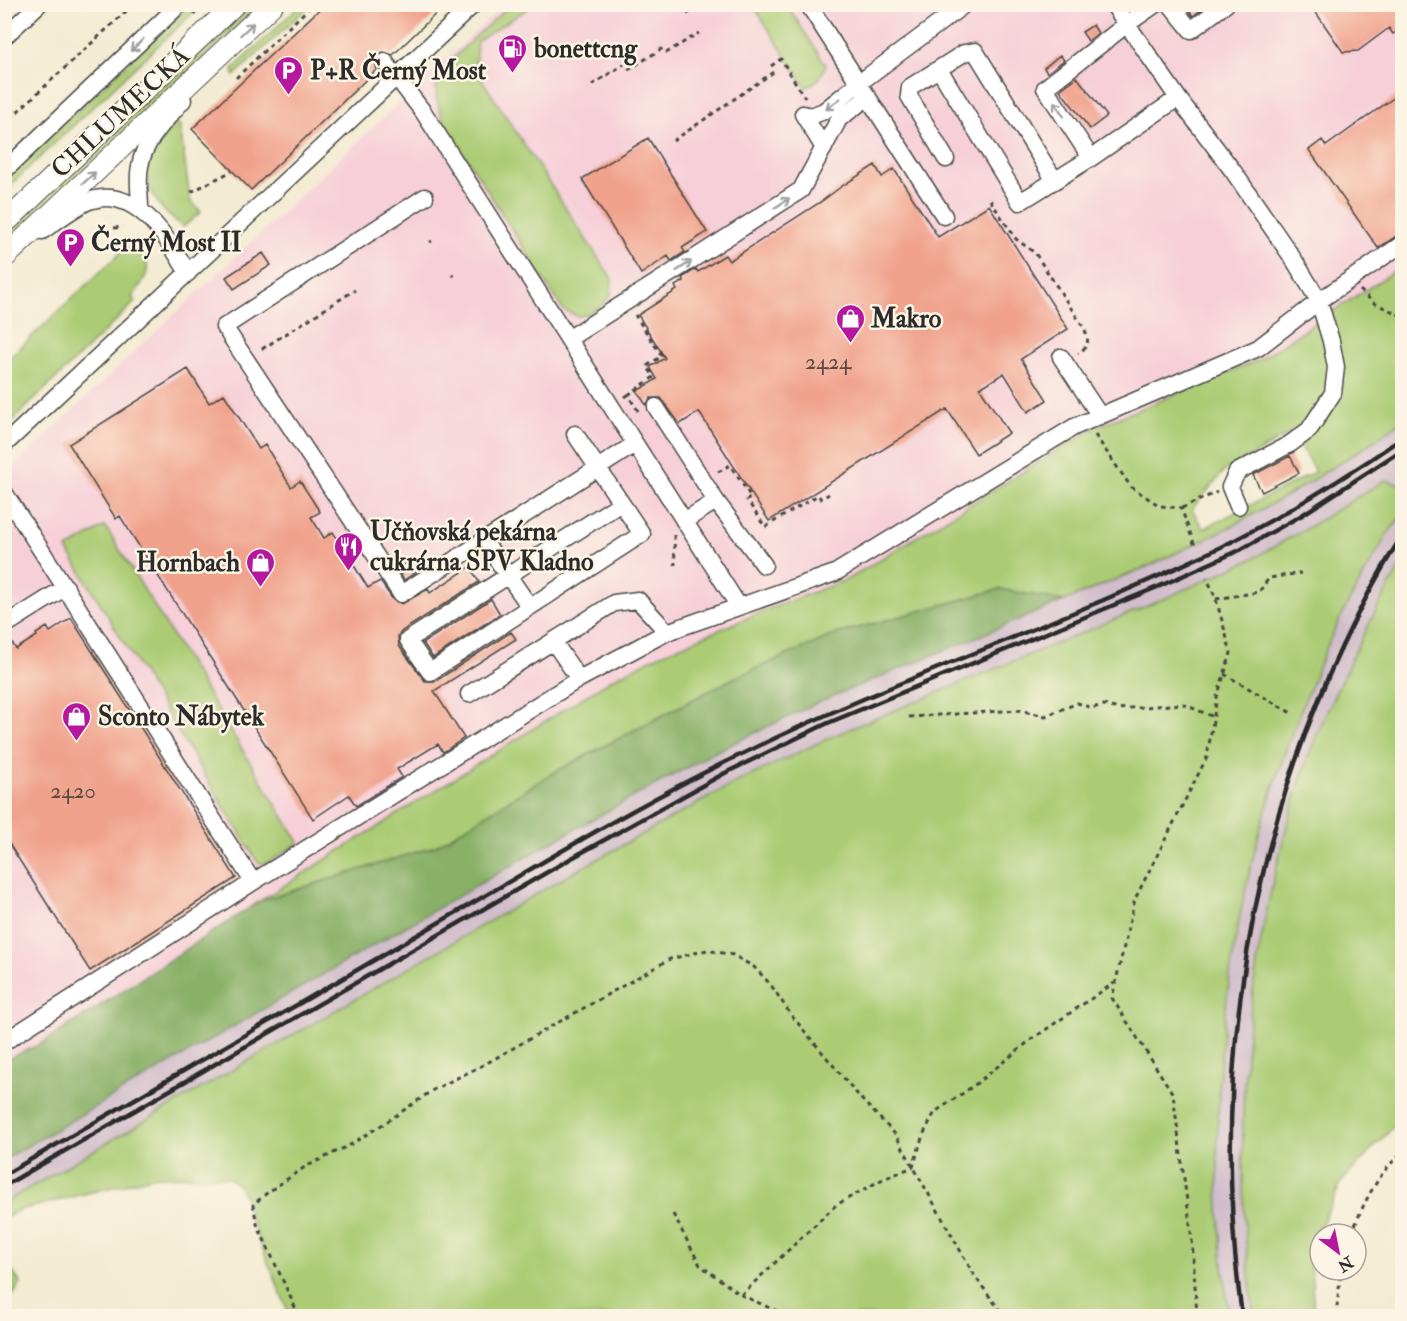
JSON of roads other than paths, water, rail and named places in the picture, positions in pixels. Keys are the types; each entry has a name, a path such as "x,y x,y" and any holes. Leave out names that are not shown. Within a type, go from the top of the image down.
{"main road":[{"name":"CHLUMECKÁ","path":"4,224 235,4"},
{"name":"CHLUMECKÁ","path":"10,253 273,4"}],"street":[{"path":"4,37 39,4"},
{"path":"4,171 180,4"},
{"path":"4,445 474,4"},
{"path":"808,4 944,216"},
{"path":"1113,4 1294,260 1319,302 1331,341 1336,367 1333,393 1309,430 1290,444 1237,472 1230,487 1238,506"},
{"path":"1091,158 1045,88 1156,4"},
{"path":"1170,4 1191,30 1226,4"},
{"path":"568,339 635,306 801,190 839,119 863,90 956,7"},
{"path":"946,159 909,96 910,87 964,53 975,51 1055,181"},
{"path":"140,208 139,172 146,146 222,53"},
{"path":"385,62 420,106 738,605"},
{"path":"939,69 1020,202 1091,158 1178,98"},
{"path":"824,148 804,106 811,116 863,90"},
{"path":"425,197 226,331 401,594 635,444"},
{"path":"10,253 87,202 109,198 140,208 171,244 189,273"},
{"path":"4,1042 253,882 579,679 667,632 738,605 835,573 1074,427 1258,348 1402,244"},
{"path":"1061,357 1100,416"},
{"path":"656,407 716,501 764,565"},
{"path":"575,434 642,534 430,672 408,640 621,503"},
{"path":"4,492 253,882"},
{"path":"684,521 716,501"},
{"path":"484,541 530,608"},
{"path":"4,626 66,587"},
{"path":"469,694 614,603 639,600 667,632"},
{"path":"553,641 579,679"}],"railway":[{"path":"4,1175 666,792 744,753 865,698 1173,570 1276,517 1402,438"},
{"path":"4,1186 570,859 725,773 828,723 1160,586 1240,550 1302,515 1402,450"},
{"path":"1242,1316 1234,1236 1231,1156 1233,1077 1240,997 1253,918 1271,841 1294,764 1323,689 1359,611 1402,536"}],"place":[{"name":"bonettcng","path":"513,74"},
{"name":"P+R Černý Most","path":"289,96"},
{"name":"Černý Most II","path":"70,268"},
{"name":"Makro","path":"850,344"},
{"name":"Učňovská pekárna cukrárna SPV Kladno","path":"349,572"},
{"name":"Hornbach","path":"261,588"},
{"name":"Sconto Nábytek","path":"77,742"}]}
